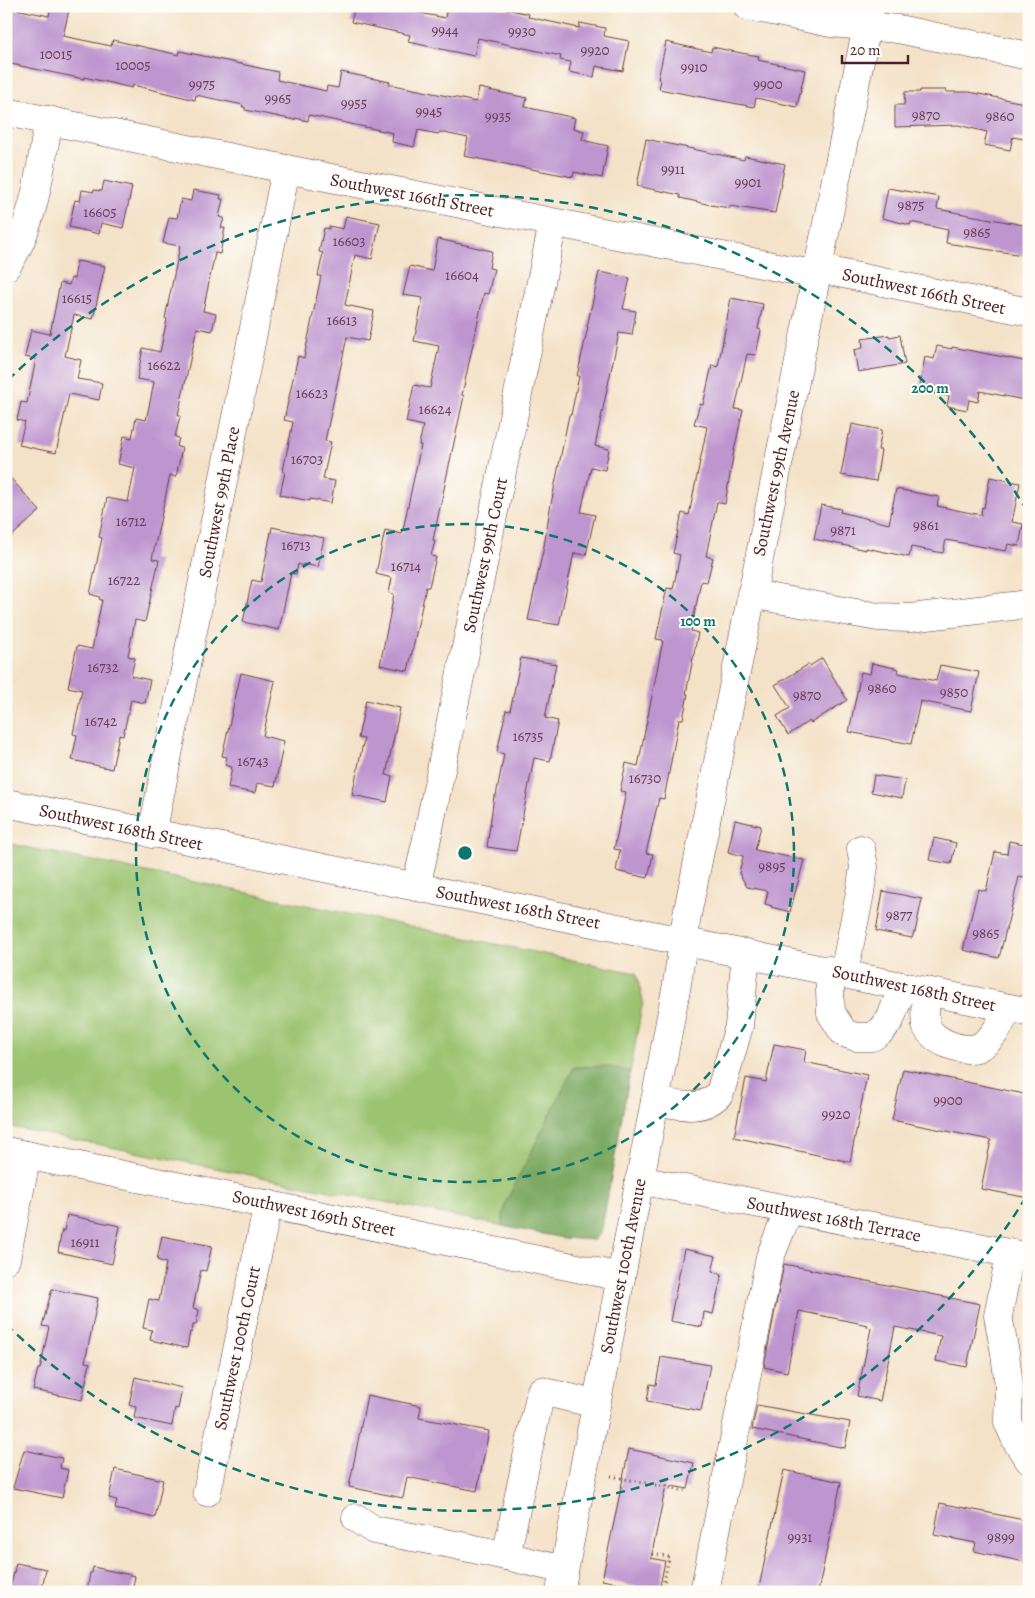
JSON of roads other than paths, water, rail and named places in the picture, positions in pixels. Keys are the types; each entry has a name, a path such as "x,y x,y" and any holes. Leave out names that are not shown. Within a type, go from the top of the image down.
{"street":[{"path":"747,6 831,23 869,16 898,29 1029,56"},
{"name":"Southwest 99th Avenue","path":"683,940 751,594 869,16"},
{"name":"Southwest 166th Street","path":"6,112 553,223 1029,312"},
{"path":"6,267 26,227 49,120"},
{"name":"Southwest 99th Place","path":"152,834 286,170"},
{"name":"Southwest 99th Court","path":"416,887 553,223"},
{"path":"751,594 894,619 1029,604"},
{"name":"Southwest 168th Street","path":"6,803 1018,1010"},
{"path":"861,849 864,867 859,898 836,972 831,1013 844,1033 856,1038 872,1036 881,1031 915,988"},
{"name":"Southwest 100th Avenue","path":"562,1581 655,1101 683,940"},
{"path":"655,1101 691,1107 714,1100 720,1093 739,1026 746,953"},
{"path":"915,988 926,1025 933,1037 946,1044 960,1048 978,1048 1018,1010"},
{"path":"6,1259 17,1153"},
{"name":"Southwest 169th Street","path":"17,1153 621,1277"},
{"name":"Southwest 168th Terrace","path":"639,1180 1020,1256"},
{"name":"Southwest 100th Court","path":"207,1492 268,1204"},
{"path":"690,1592 692,1581 706,1579 770,1257 789,1210"},
{"path":"1020,1256 998,1316 1008,1378 1008,1422 1017,1442 1029,1460"},
{"path":"506,1556 541,1391 596,1404"},
{"path":"356,1518 374,1530 506,1556 562,1581"}]}
